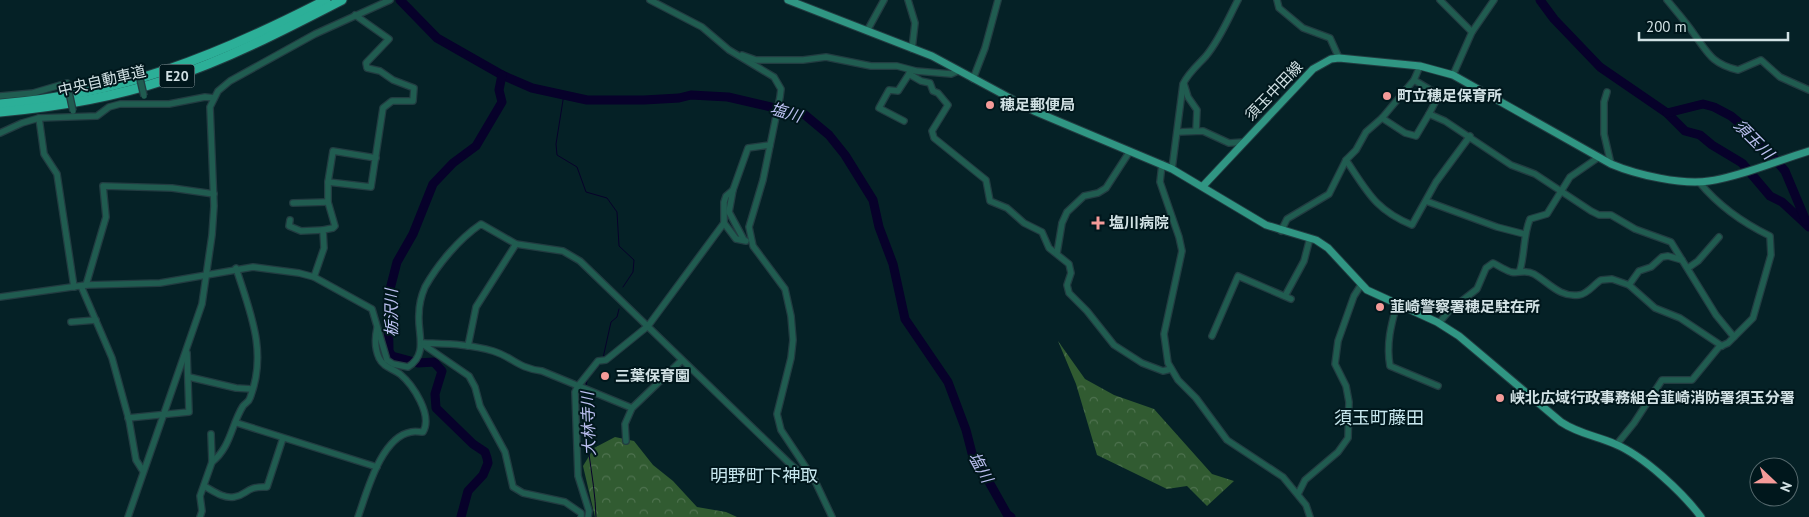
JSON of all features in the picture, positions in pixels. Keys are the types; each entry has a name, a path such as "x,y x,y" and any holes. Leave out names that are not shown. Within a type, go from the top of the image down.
{"highway":[{"name":"中央自動車道","path":"0,104 63,97 119,85 162,73 258,34 326,0"},
{"name":"中央自動車道","path":"0,112 65,104 119,93 165,80 253,44 342,0"}],"main road":[{"path":"788,0 932,56 1034,111 1172,169 1261,222 1281,231 1310,238 1328,248 1361,285 1374,294 1439,323 1474,348 1561,422 1576,432 1616,444 1671,484 1701,517"},
{"name":"須玉中田線","path":"1202,186 1313,69 1331,59 1338,58 1420,66 1453,75 1599,157 1633,172 1699,182 1717,179 1809,151"}],"street":[{"path":"128,517 187,351 198,317 207,274 212,235 214,194 210,117 214,98 230,81 289,47 390,0"},
{"path":"650,0 702,27 738,56 774,77 779,83 780,97 771,143 749,227 751,242 785,289 791,316 793,340 778,406 779,423 784,434 816,481 832,517"},
{"path":"867,31 884,0"},
{"path":"908,0 915,23 912,49"},
{"path":"973,79 985,48 998,0"},
{"path":"1172,169 1184,82 1189,73 1206,56 1219,37 1238,0"},
{"path":"1277,0 1279,8 1303,28 1330,38 1338,58"},
{"path":"1440,0 1472,32"},
{"path":"1453,75 1472,32 1494,0"},
{"path":"1667,0 1695,35 1708,56 1738,70 1761,60 1780,77 1809,90"},
{"path":"328,182 371,187 383,108 392,101 413,101 414,88 393,80 380,71 366,68 366,63 389,39 358,14"},
{"path":"738,56 740,54 756,60 773,61 826,57 871,66 897,66 921,81 930,83 933,91 938,93 948,105 932,131 934,138 986,180 990,201 1007,208 1024,223 1038,229 1049,248 1057,253 1071,268 1067,285 1069,293 1088,311 1114,345 1161,371 1171,369"},
{"path":"1281,231 1288,219 1329,194 1346,160 1356,150 1366,132 1382,118 1414,80 1420,66"},
{"path":"138,70 146,103"},
{"path":"909,72 951,74 958,71"},
{"path":"904,121 878,108 890,90 898,91 909,72"},
{"path":"1382,118 1405,133 1416,136 1439,95 1414,80"},
{"path":"1184,82 1188,97 1197,110 1196,131"},
{"path":"0,96 33,93 67,83 73,113"},
{"path":"1607,92 1604,102 1604,134 1612,164"},
{"path":"0,133 39,118 73,113 97,116 109,107 146,103 169,104 205,97 214,98"},
{"path":"1429,114 1470,136 1511,165 1535,174 1596,214 1611,215 1635,229 1671,242 1716,315 1734,337"},
{"path":"39,118 44,154 57,174 74,288"},
{"path":"1178,132 1196,131 1211,134 1229,143 1244,142"},
{"path":"1346,160 1376,203 1395,218 1412,225 1436,182 1470,136"},
{"path":"744,240 729,212 733,190 748,148 771,143"},
{"path":"1057,253 1062,223 1067,212 1084,196 1098,193 1106,188 1130,151"},
{"path":"290,220 290,226 294,229 323,230 333,228 328,202 328,182 333,152 376,158"},
{"path":"1520,270 1523,258 1524,234 1530,219 1547,214 1560,190 1570,177 1599,157"},
{"path":"1162,164 1160,182 1180,236 1182,251 1164,334 1166,353 1171,369 1228,440 1236,447 1272,468 1298,494 1306,505 1310,517"},
{"path":"1616,444 1634,423 1662,380 1692,380 1722,346 1753,318 1761,296 1764,275 1771,255 1770,236 1750,226 1711,197 1699,182"},
{"path":"143,471 136,460 128,418 112,358 84,286 106,217 103,186 172,188 214,194"},
{"path":"588,517 589,511 578,476 575,402 582,387 602,361 648,326 724,223 724,202 733,190"},
{"path":"1426,201 1497,227 1524,234"},
{"path":"293,203 328,202"},
{"path":"724,223 736,239 751,242"},
{"path":"0,297 84,286 160,283 236,268 271,269 314,277 372,309 384,355 387,360 404,367 411,365 418,355 422,342 418,314 425,288 464,236 481,224 516,244 562,251 580,261 788,462 804,476 816,481"},
{"path":"314,277 324,248 323,230"},
{"path":"1688,268 1698,261 1719,237"},
{"path":"1285,296 1304,261 1310,238"},
{"path":"468,346 476,307 516,244"},
{"path":"1629,285 1639,271 1651,267 1662,257 1668,256 1682,260"},
{"path":"1439,323 1449,311 1477,289 1489,264 1493,263 1511,272 1520,270 1534,274 1559,291 1581,296 1605,279 1629,285 1655,308 1680,318 1722,346"},
{"path":"212,462 222,454 243,406 251,397 259,349 252,315 236,268"},
{"path":"1212,336 1238,276 1292,299"},
{"path":"1298,494 1305,480 1338,452 1348,438 1349,402 1346,386 1335,364 1338,341 1354,296 1361,285"},
{"path":"1397,304 1390,330 1390,366 1438,386"},
{"path":"70,322 96,320"},
{"path":"358,517 377,467 392,442 412,432 423,432 426,421 414,389 400,374 386,367 378,357 375,337 377,324"},
{"path":"422,342 448,342 492,350 522,367 542,371 632,408"},
{"path":"422,342 469,376 473,381 480,406 505,452 513,487 523,493 565,502 581,513 581,517"},
{"path":"128,418 189,412 187,351"},
{"path":"626,442 625,424 632,408 682,360"},
{"path":"189,377 236,388 252,389"},
{"path":"237,423 377,467"},
{"path":"200,517 202,511 200,496 212,462 211,434"},
{"path":"204,486 229,497 235,497 253,486 267,487 283,438"}],"green space":[{"path":"1058,341 1085,379 1114,395 1154,409 1212,474 1234,481 1207,506 1187,486 1167,489 1097,455 1076,384"},
{"path":"615,437 634,441 653,465 673,481 697,507 726,512 737,517 595,517 583,466 594,448"}],"waterway":[{"name":"塩川","path":"400,0 437,38 502,75 532,88 587,100 644,100 679,98 691,95 728,97 805,115 829,135 845,155 873,200 879,227 893,264 905,319 948,382 966,430 974,461 984,473 1007,514 1011,517"},
{"name":"須玉川","path":"1540,0 1554,19 1600,67 1667,113 1685,131 1700,135 1712,145 1742,163 1770,196 1782,202 1809,227"},
{"name":"栃沢川","path":"461,517 468,491 483,475 488,463 487,458 485,452 473,444 436,408 435,394 442,371 434,362 418,363 392,356 389,351 388,297 397,262 413,234 433,184 453,163 476,146 502,102 499,90 502,75"},
{"name":"大林寺川","path":"564,94 556,144 557,155 577,167 586,192 607,198 617,212 619,246 634,260 633,272 623,287"},
{"name":"須玉川","path":"1667,113 1703,104 1714,107 1731,116 1754,135 1785,171 1806,221"},
{"name":"大林寺川","path":"603,358 611,322 617,317 619,309"},
{"name":"大林寺川","path":"586,387 587,380 602,362"},
{"name":"大林寺川","path":"585,391 585,423 596,517"}],"place":[{"name":"町立穂足保育所","path":"1387,96"},
{"name":"穂足郵便局","path":"990,105"},
{"name":"塩川病院","path":"1098,223"},
{"name":"韮崎警察署穂足駐在所","path":"1380,307"},
{"name":"三葉保育園","path":"605,376"},
{"name":"峡北広域行政事務組合韮崎消防署須玉分署","path":"1500,398"}],"district":[{"name":"須玉町藤田","path":"1379,418"},
{"name":"明野町下神取","path":"764,476"}]}
